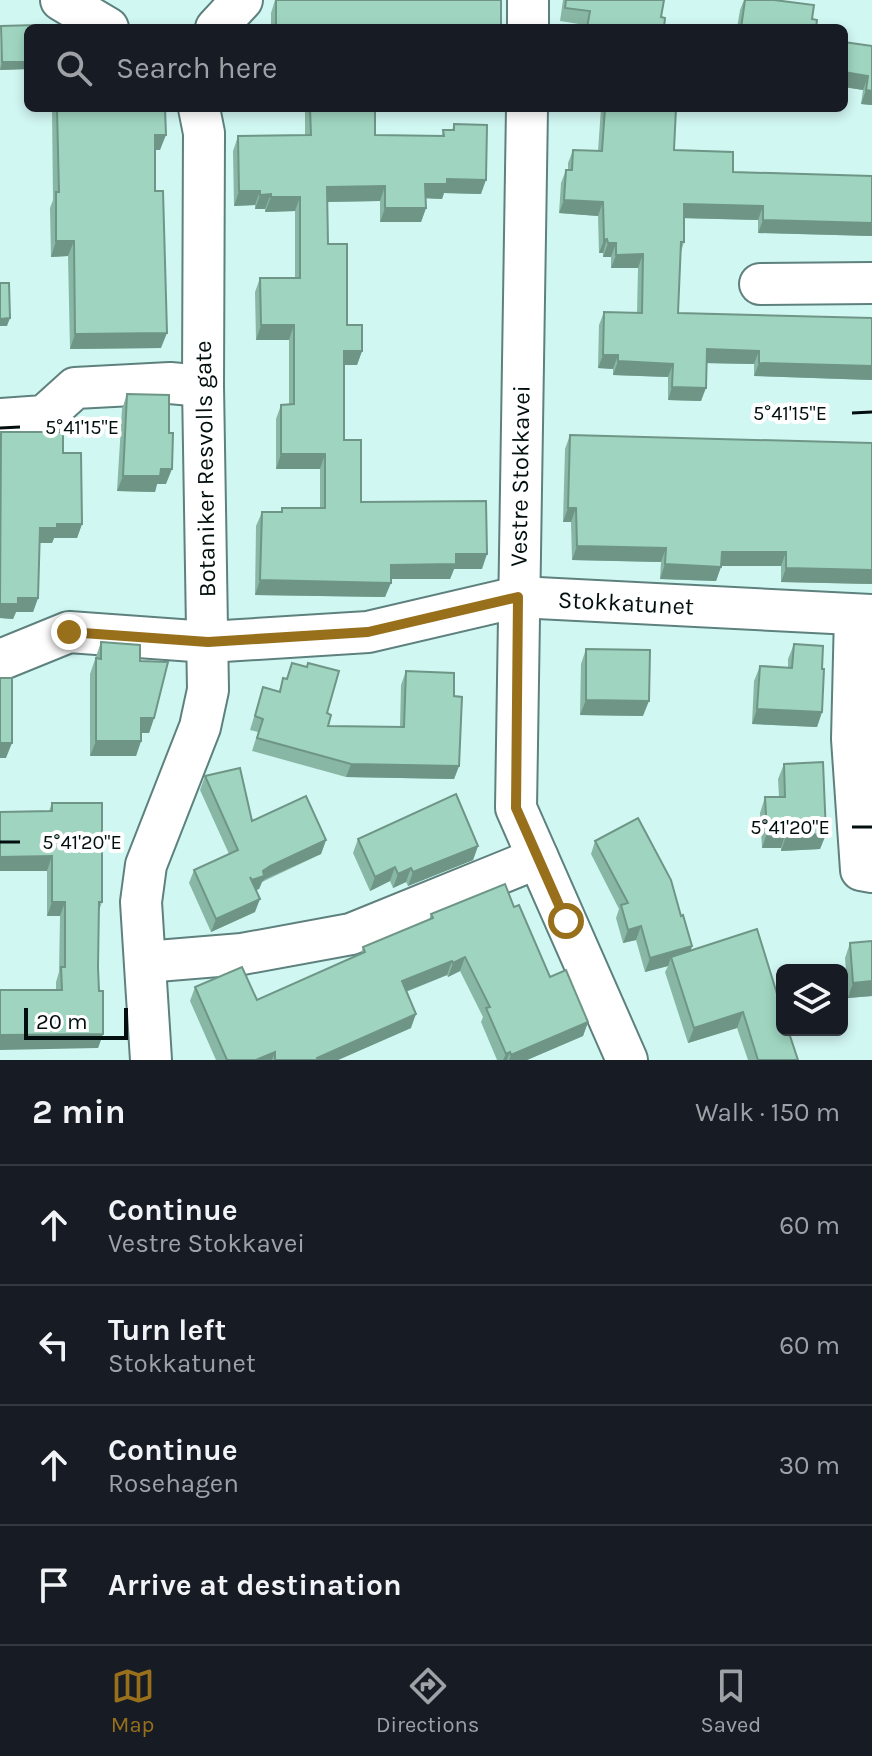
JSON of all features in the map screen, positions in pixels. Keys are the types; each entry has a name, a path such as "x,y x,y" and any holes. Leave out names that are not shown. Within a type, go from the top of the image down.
{"street":[{"path":"61,0 101,24"},
{"path":"220,24 242,0"},
{"path":"528,0 528,24"},
{"name":"Botaniker Resvolls gate","path":"151,1060 141,902 146,865 200,727 208,690 203,386 204,133 200,112"},
{"name":"Vestre Stokkavei","path":"527,112 516,808 627,1060"},
{"path":"760,284 872,283"},
{"path":"0,419 44,416 75,388 170,383 203,386"},
{"name":"Stokkatunet","path":"0,660 69,632 208,642 368,632 518,597 864,615 853,755 861,870 872,872"},
{"path":"145,962 242,954 351,934 538,858"}],"building":[{"path":"276,0 501,0 501,24 276,24"},
{"path":"566,0 664,0 661,17 665,18 664,24 588,24 590,11 565,8"},
{"path":"745,0 814,5 812,19 817,20 816,24 742,24"},
{"path":"24,25 24,62 2,62 1,26"},
{"path":"848,43 872,46 872,91 866,90 868,76 848,73"},
{"path":"57,112 165,112 166,135 155,135 155,191 163,191 167,333 75,334 74,241 56,241 56,192 59,192"},
{"path":"310,112 375,112 375,135 444,136 443,130 454,130 454,124 487,125 486,180 447,179 447,184 425,184 426,208 385,208 385,186 327,187 328,244 347,244 347,325 362,325 362,351 344,351 344,440 361,440 361,502 486,501 487,554 456,554 456,564 391,565 391,583 260,580 262,512 282,512 282,508 325,508 325,454 281,454 281,405 294,404 294,325 261,325 260,278 300,278 300,197 271,197 271,194 260,195 260,191 239,191 238,136 311,135"},
{"path":"605,112 676,112 674,150 733,152 733,172 872,176 872,223 763,220 763,206 684,204 678,313 872,318 872,366 759,363 759,351 707,349 706,388 672,387 673,364 618,361 618,355 603,355 604,312 642,313 643,254 616,255 616,243 604,240 603,202 564,200 566,170 572,170 573,150 602,151"},
{"path":"0,283 9,283 10,318 0,319"},
{"path":"127,394 169,395 169,433 173,433 172,469 161,469 160,476 123,476"},
{"path":"1,432 63,432 63,453 81,453 82,524 40,528 38,598 18,598 18,604 0,604"},
{"path":"570,435 872,443 872,570 786,568 786,552 722,552 721,567 665,564 666,548 577,546 576,508 568,508"},
{"path":"101,642 140,645 140,661 168,662 154,718 141,718 141,741 96,741 96,658 101,659"},
{"path":"794,644 823,646 822,712 757,709 760,666 792,668"},
{"path":"586,649 650,650 649,701 586,700"},
{"path":"292,663 307,667 308,663 339,671 327,713 331,715 328,726 404,727 406,671 454,673 454,696 462,697 459,766 351,764 257,738 263,719 255,716 263,687 280,692 283,678 287,679"},
{"path":"0,678 12,678 12,743 0,743"},
{"path":"823,762 826,834 786,836 786,832 767,833 765,797 785,797 784,764"},
{"path":"240,768 252,821 306,796 326,840 270,866 263,871 264,876 252,880 250,877 260,899 216,919 194,870 238,850 205,776"},
{"path":"456,794 478,846 413,872 411,868 398,874 395,867 375,877 358,839"},
{"path":"52,803 102,803 102,902 99,902 98,967 99,991 103,991 103,1034 0,1035 0,990 62,990 65,902 52,902 52,856 0,857 0,812 52,811"},
{"path":"638,818 671,880 692,946 650,958 641,926 628,930 621,905 628,903 595,841"},
{"path":"505,884 514,907 519,905 550,977 566,970 588,1022 511,1055 510,1052 506,1054 486,1008 490,1007 465,957 402,981 416,1014 318,1060 275,1060 275,1052 256,1060 227,1060 195,987 242,967 257,1000 365,952 363,947 433,918 431,914"},
{"path":"757,929 776,991 776,1036 790,1036 798,1060 758,1060 743,1012 694,1028 671,957"},
{"path":"872,941 872,981 853,983 850,943"}],"route":[{"path":"69,632 208,642 368,632 518,597 516,808 566,921"}]}
